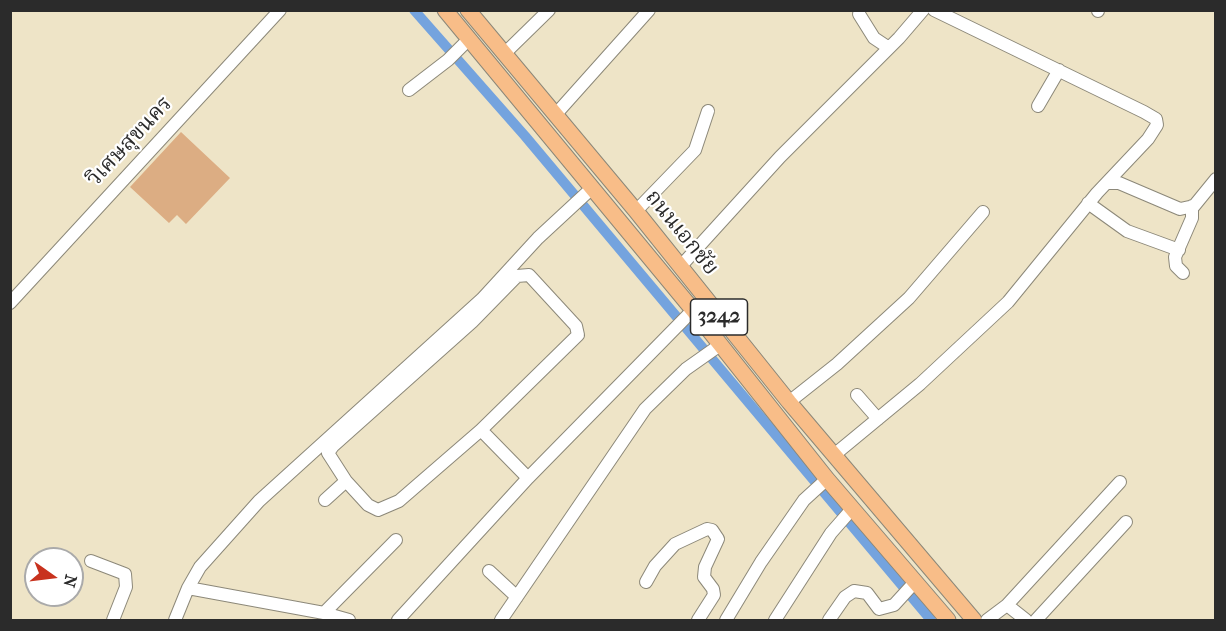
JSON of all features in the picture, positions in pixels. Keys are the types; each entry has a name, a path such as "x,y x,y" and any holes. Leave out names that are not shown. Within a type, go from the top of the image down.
{"main road":[{"name":"ถนนเอกชัย","path":"445,10 464,45 588,191 688,315 709,352 818,486 852,509 948,621"},
{"name":"ถนนเอกชัย","path":"468,10 636,211 789,402 974,621"}],"street":[{"name":"วิเศษสุขนคร","path":"10,303 280,10"},
{"path":"505,53 549,10"},
{"path":"556,114 649,10"},
{"path":"834,456 920,384 1008,302 1088,203 1148,140 1157,125 1156,119 934,10"},
{"path":"680,267 780,157 889,48 921,11"},
{"path":"859,14 874,38 889,48"},
{"path":"409,90 464,45"},
{"path":"1038,106 1059,70"},
{"path":"636,211 695,150 708,111"},
{"path":"1108,183 1119,183 1180,208 1192,207 1209,190 1215,178"},
{"path":"175,621 188,588 208,556 259,501 482,299 588,191"},
{"path":"1088,203 1127,231 1179,250"},
{"path":"1183,273 1176,266 1179,250 1192,218 1192,207"},
{"path":"789,402 837,364 909,298 983,212"},
{"path":"529,275 576,326 578,335 481,430 399,501 381,510 368,505 346,481 329,457 333,446 472,322 517,276 529,275"},
{"path":"398,621 528,477 688,315"},
{"path":"501,621 645,410 709,352"},
{"path":"857,395 878,419"},
{"path":"481,430 528,477"},
{"path":"325,500 346,481"},
{"path":"987,621 1007,605 1120,482"},
{"path":"726,621 761,562 818,486"},
{"path":"775,621 831,533 852,509"},
{"path":"1036,621 1126,522"},
{"path":"646,582 675,544 707,529 712,530 718,539 705,567 704,578 715,592 698,621"},
{"path":"324,613 396,540"},
{"path":"91,561 125,574 126,587 113,621"},
{"path":"489,571 517,597"},
{"path":"829,621 845,597 854,591 867,593 879,609 894,605 914,584"},
{"path":"188,588 324,613 349,621"},
{"path":"1007,605 1026,621"}],"building":[{"path":"181,132 230,178 186,224 177,215 169,223 130,187"}],"waterway":[{"path":"414,10 525,136 931,620"}]}
